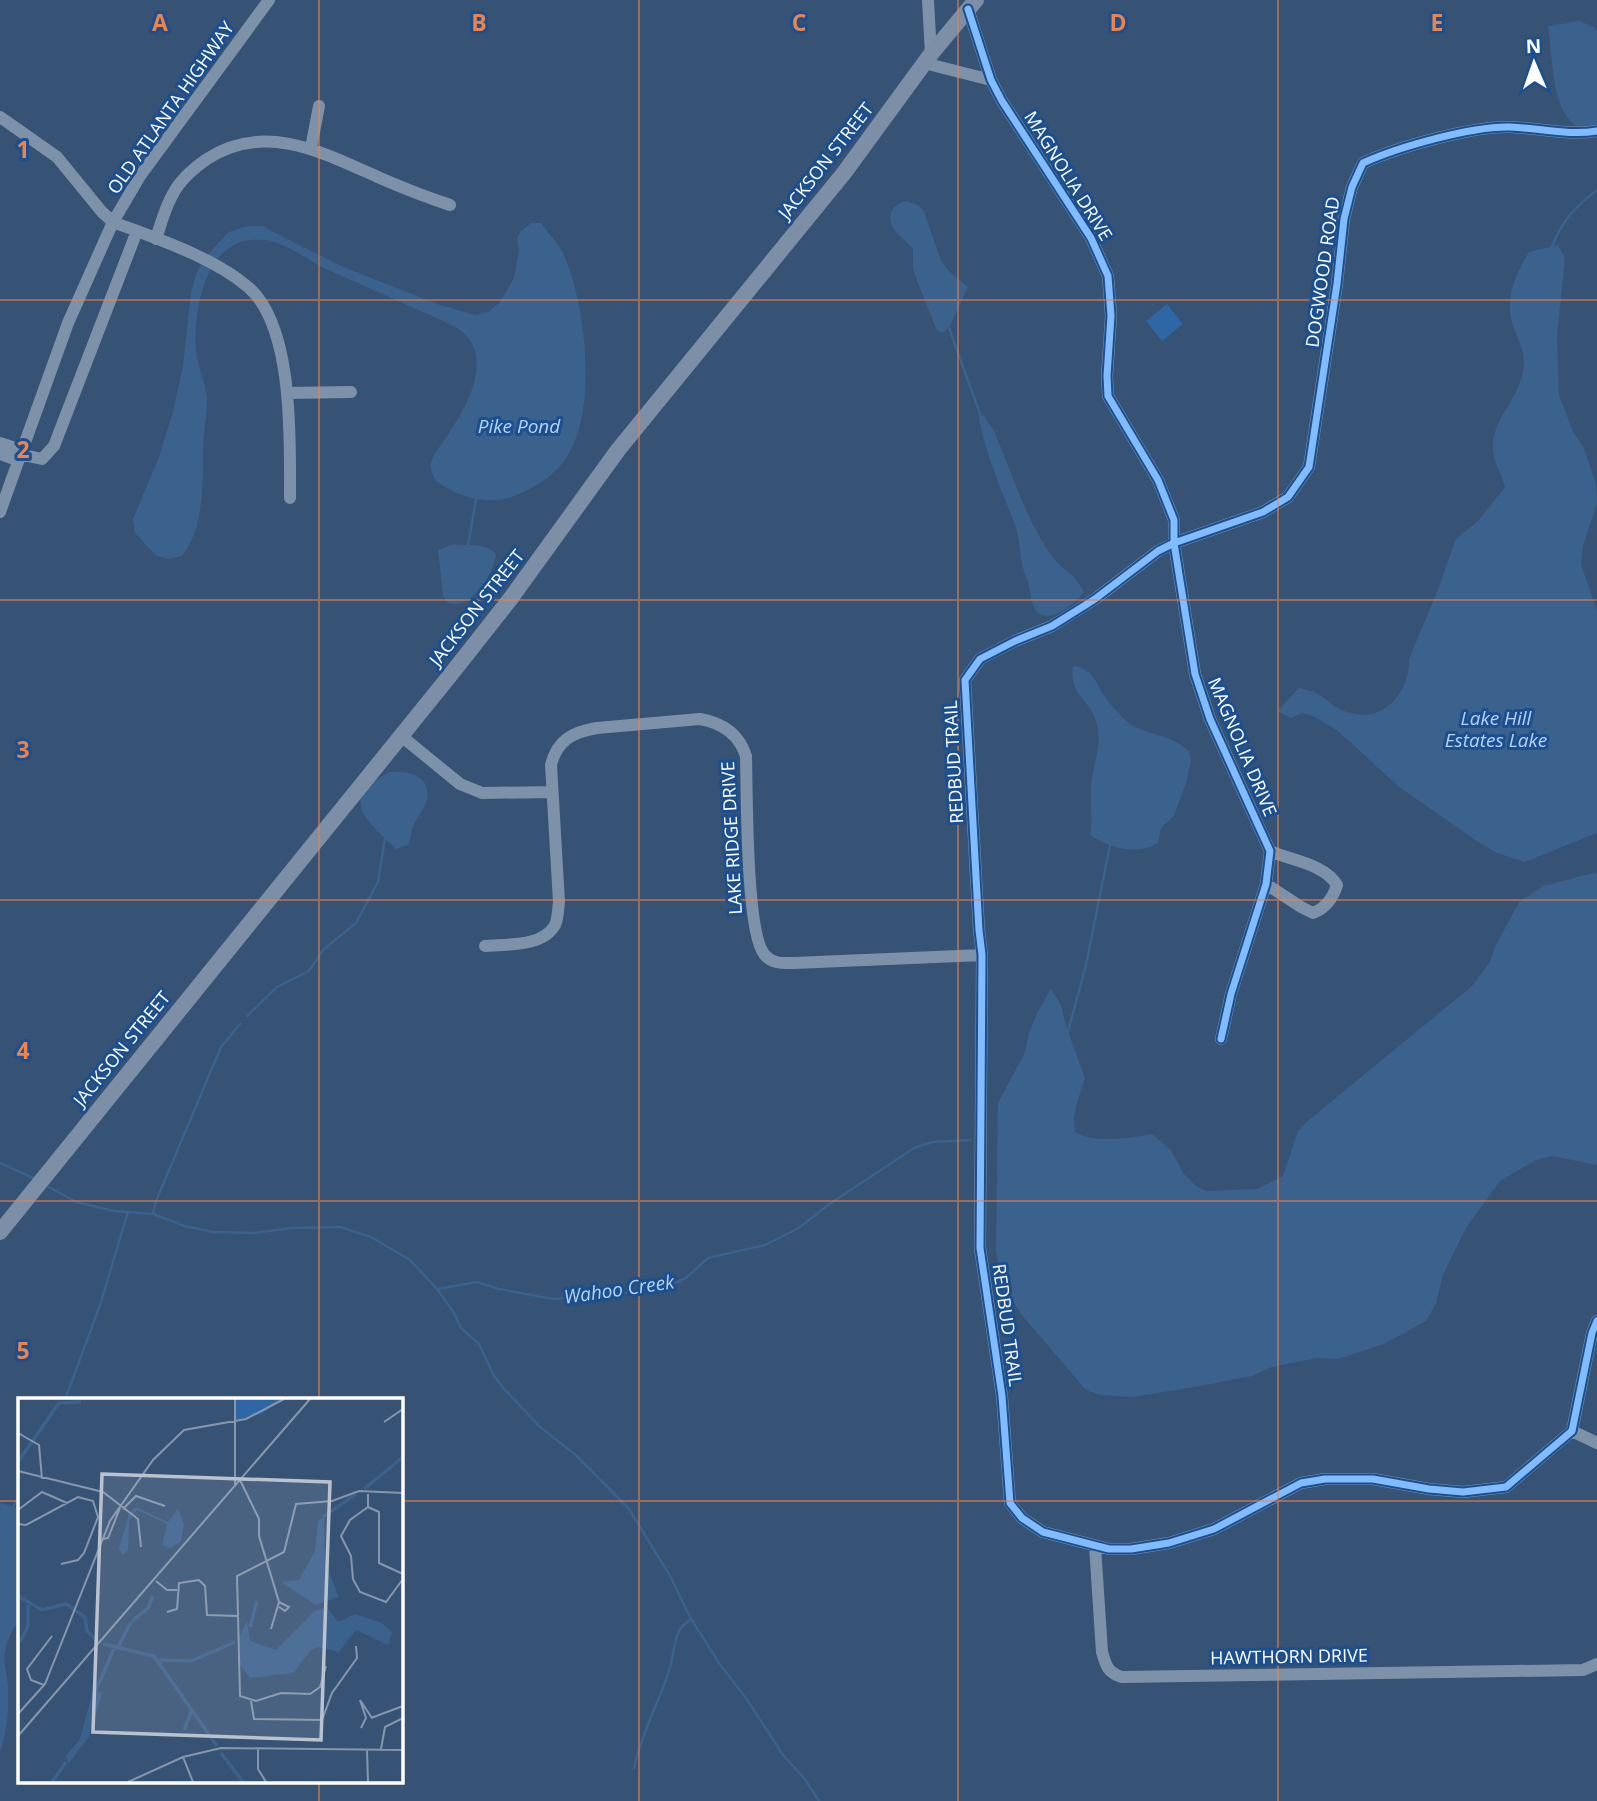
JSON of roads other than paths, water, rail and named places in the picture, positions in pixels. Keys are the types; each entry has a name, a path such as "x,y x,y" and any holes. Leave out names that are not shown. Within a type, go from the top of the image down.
{"main road":[{"name":"JACKSON STREET","path":"0,1232 503,607 618,450 844,173 928,59 972,5"}],"street":[{"name":"OLD ATLANTA HIGHWAY","path":"0,512 68,323 113,222 140,176 269,0"},
{"path":"928,0 928,59 991,80"},
{"name":"MAGNOLIA DRIVE","path":"972,5 991,80 1102,259 1108,276 1111,295 1108,396 1158,480 1174,520 1174,543 1195,674 1210,719 1270,852"},
{"path":"311,148 320,106"},
{"path":"0,117 57,158 113,222 225,270 250,288 262,302 278,337 287,393 290,498"},
{"name":"DOGWOOD ROAD","path":"1174,543 1263,512 1288,497 1309,467 1337,284 1344,219 1352,187 1363,163 1382,155 1490,127 1582,134 1597,131"},
{"path":"156,239 173,194 185,177 221,150 241,143 282,142 311,148 450,205"},
{"path":"0,454 42,460 54,446 137,231"},
{"path":"287,393 351,392"},
{"path":"0,443 19,455"},
{"name":"REDBUD TRAIL","path":"1174,543 1158,551 1095,599 1052,626 980,659 965,680 982,956 980,1248 1002,1396 1010,1503 1022,1518 1043,1532 1109,1549 1131,1549 1169,1543 1214,1529 1301,1483 1325,1479 1373,1479 1453,1492 1506,1487 1572,1431"},
{"name":"LAKE RIDGE DRIVE","path":"485,946 526,943 547,935 556,924 559,902 551,765 554,751 561,742 572,735 597,728 700,719 713,721 735,736 746,756 754,922 762,952 770,960 794,963 982,956"},
{"path":"400,735 460,784 482,793 552,792"},
{"path":"1221,1039 1231,994 1266,884 1270,852 1311,866 1332,877 1337,884 1334,895 1326,906 1313,913 1266,884"},
{"path":"1597,1321 1592,1333 1572,1431 1597,1443"},
{"name":"HAWTHORN DRIVE","path":"1095,1546 1102,1652 1105,1665 1112,1674 1122,1677 1583,1670 1597,1664"}],"water":[{"path":"1580,21 1597,31 1597,127 1575,125 1561,105 1554,79 1548,26"},
{"path":"907,201 924,211 941,261 968,287 949,328 944,332 937,331 917,281 913,268 913,249 896,232 891,222 893,209"},
{"name":"Pike Pond","path":"531,223 541,223 565,258 578,303 585,357 583,412 577,435 564,462 547,478 519,494 497,500 464,496 435,480 431,467 432,459 459,417 476,374 477,360 465,335 452,325 326,269 281,244 264,240 245,241 229,248 217,260 208,276 197,314 196,350 207,402 201,505 195,533 182,556 169,559 156,556 135,533 133,519 159,457 174,408 196,274 205,257 229,232 248,226 262,226 343,267 440,305 475,315 488,312 500,302 514,278 519,251 517,238"},
{"name":"Lake Hill Estates Lake","path":"1558,245 1565,258 1557,336 1559,395 1573,432 1583,446 1596,484 1597,503 1583,546 1581,564 1597,611 1597,833 1525,862 1497,853 1481,844 1399,787 1338,731 1315,717 1302,713 1291,718 1277,711 1299,688 1318,694 1339,709 1356,714 1380,711 1398,696 1408,673 1409,659 1456,539 1478,521 1505,487 1494,456 1493,439 1501,417 1519,385 1524,360 1511,319 1511,292 1529,252"},
{"path":"978,412 985,417 994,431 1042,542 1084,592 1057,614 1038,613 1033,606 1022,565 1017,531 989,456"},
{"path":"451,545 481,546 496,554 491,571 480,589 465,602 457,604 448,603 443,596 438,550"},
{"path":"1073,666 1084,669 1095,679 1110,704 1131,725 1172,740 1189,751 1191,761 1186,783 1174,816 1161,828 1158,843 1150,847 1124,849 1106,844 1090,835 1091,785 1098,733 1094,716 1074,684"},
{"path":"390,772 417,776 426,785 427,791 426,802 414,824 408,845 396,849 368,820 362,810 361,801 364,791"},
{"path":"1597,872 1597,1165 1552,1156 1536,1160 1500,1181 1466,1228 1443,1275 1436,1303 1426,1321 1384,1344 1338,1359 1317,1358 1272,1367 1252,1376 1133,1397 1099,1395 1085,1389 1021,1314 1001,1280 996,1250 998,1103 1025,1052 1037,1013 1051,989 1061,1005 1085,1078 1076,1106 1075,1132 1103,1139 1152,1134 1171,1150 1184,1174 1196,1186 1206,1191 1257,1189 1283,1176 1298,1131 1310,1119 1472,986 1490,962 1519,902 1543,886"},
{"path":"0,1504 18,1509 18,1622 12,1631 5,1654 8,1713 0,1752"}],"waterway":[{"path":"1552,246 1570,215 1597,190"},
{"path":"949,328 980,414"},
{"path":"468,546 476,499"},
{"path":"247,1016 277,987 309,971 324,949 356,923 378,882 385,838"},
{"path":"1068,1032 1086,965 1110,845"},
{"path":"153,1214 156,1201 221,1047 240,1024"},
{"name":"Wahoo Creek","path":"437,1289 477,1282 553,1299 603,1296 670,1285 686,1278 708,1258 765,1245 797,1229 914,1148 933,1142 971,1140"},
{"name":"Wahoo Creek","path":"0,1163 33,1178"},
{"path":"47,1186 76,1202 114,1211 153,1214 185,1226 213,1232 255,1233 292,1228 340,1227 371,1237 410,1260 437,1289 461,1328 479,1344 494,1376 505,1390 540,1427 577,1456 629,1509 719,1663 748,1701 783,1755 804,1778 819,1801"},
{"path":"66,1398 100,1305 128,1212"},
{"path":"13,1507 18,1498"},
{"path":"634,1768 670,1669 677,1636 691,1619"}]}
